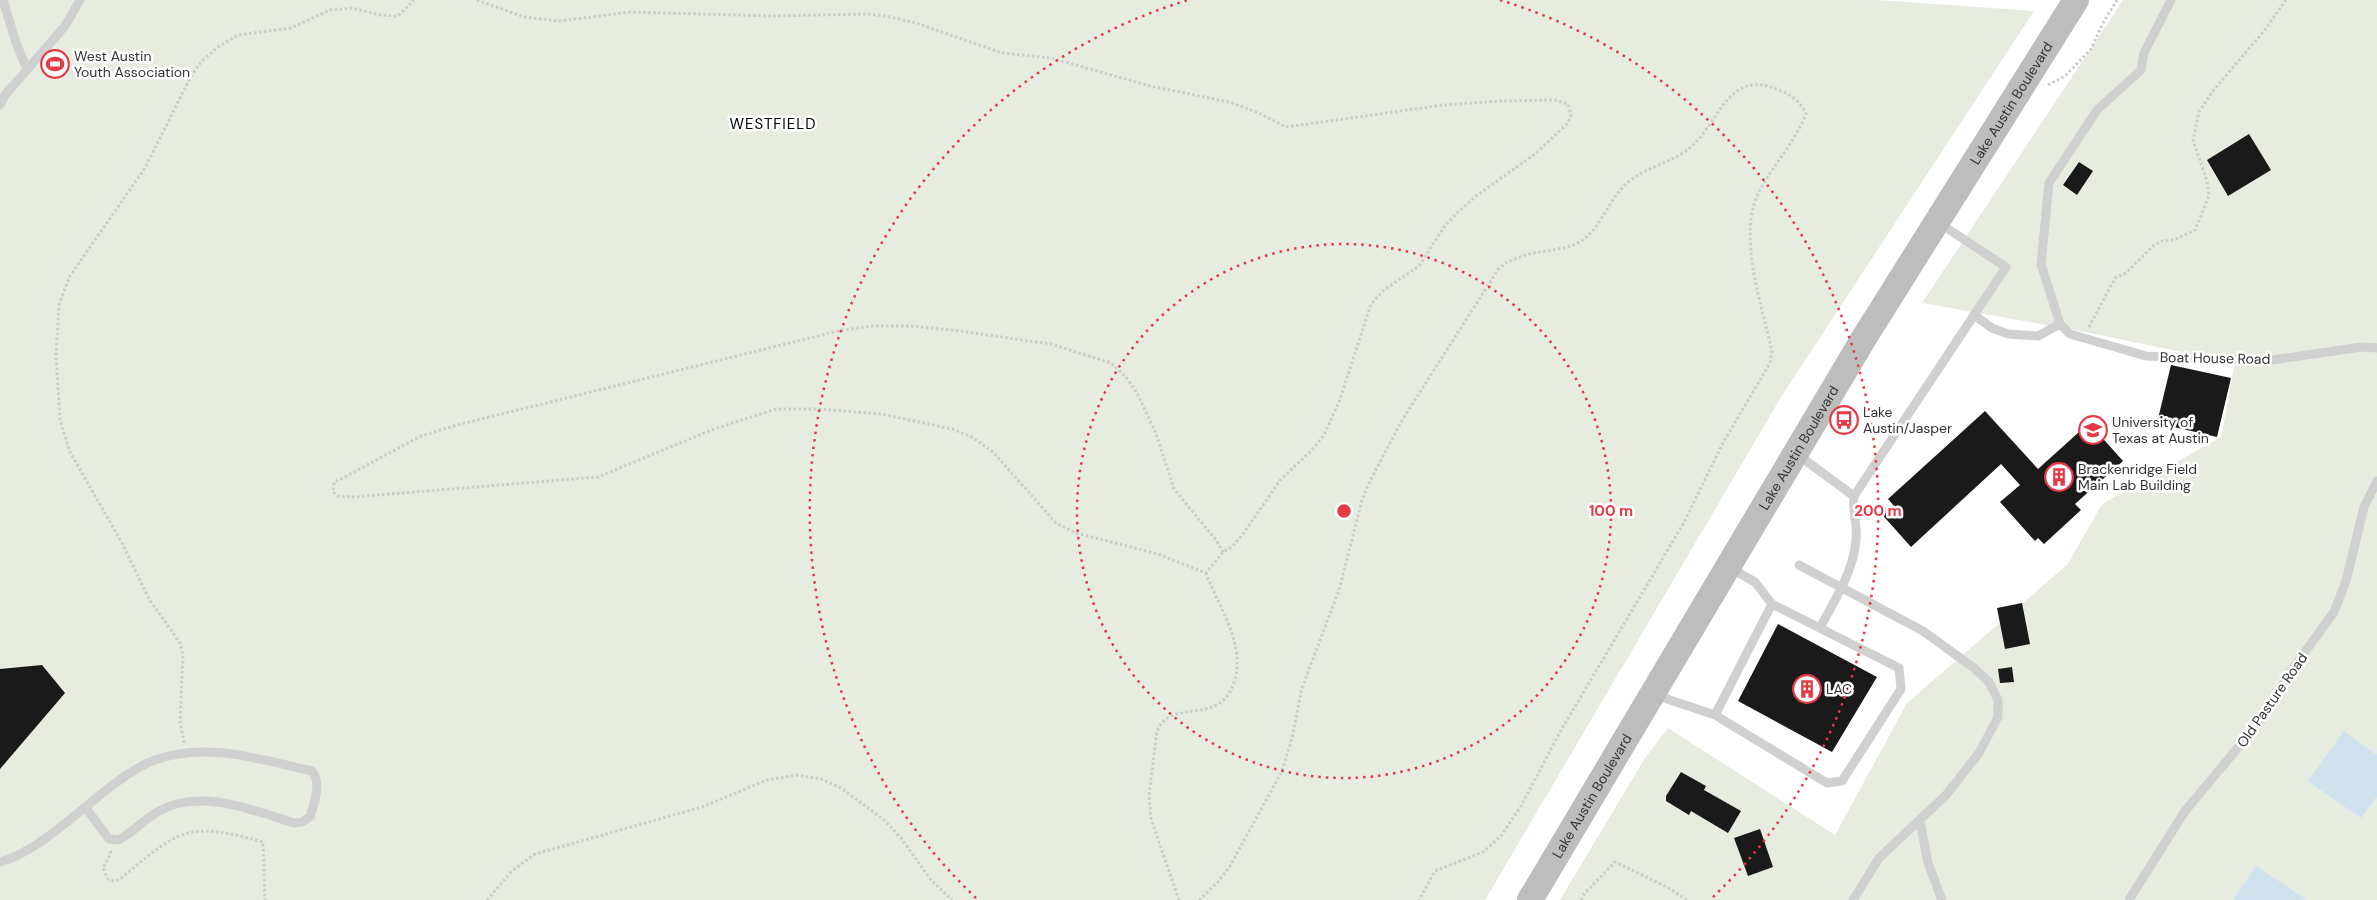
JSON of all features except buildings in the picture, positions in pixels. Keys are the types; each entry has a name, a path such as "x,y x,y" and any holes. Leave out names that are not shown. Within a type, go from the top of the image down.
{"street":[{"name":"Lake Austin Boulevard","path":"1530,900 1937,221 2076,0"}],"lane":[{"path":"3,0 16,44 28,69"},
{"path":"0,105 5,95 66,26 80,0"},
{"path":"1974,315 1992,328 2008,334 2038,336 2060,324 2041,264 2049,183 2097,110 2140,70 2144,53 2171,0"},
{"path":"1820,628 1851,566 1857,537 1852,510 1854,496 2006,267 1937,221"},
{"name":"Boat House Road","path":"2060,324 2070,334 2146,356 2265,361 2362,347 2377,348"},
{"path":"1796,454 1854,496"},
{"name":"Old Pasture Road","path":"2129,900 2185,811 2261,720 2291,671 2334,612 2346,581 2364,507 2377,481"},
{"path":"1799,565 1923,631 1974,668 1989,682 1998,700 1998,717 1979,753 1946,795 1879,858 1853,900"},
{"path":"1653,694 1714,715 1827,783 1842,781 1901,689 1899,668 1772,604 1755,582 1728,567"},
{"path":"1714,715 1772,604"},
{"path":"0,862 10,859 36,844 85,807 132,773 155,760 178,755 220,752 312,771 317,777 318,784 310,817 302,822 294,823 238,807 203,800 176,804 158,811 118,840 109,839 85,807"},
{"path":"1920,821 1928,863 1942,900"}],"path":[{"path":"179,746 185,746 180,721 184,667 180,643 149,599 122,543 70,452 64,436 60,420 56,355 59,305 70,276 145,168 191,76 210,53 238,35 291,28 330,10 352,8 380,16 398,16 414,0"},
{"path":"476,0 524,17 559,21 630,12 772,16 867,14 886,16 916,23 1002,53 1051,58 1150,86 1229,102 1259,113 1286,127 1384,112 1474,102 1555,100 1568,104 1571,116 1566,125 1536,154 1476,196 1444,228 1419,266 1377,296 1371,304 1342,395 1324,435 1311,451 1281,479 1243,534 1232,547 1223,552 1206,573"},
{"path":"2044,88 2065,76 2091,49 2102,23 2117,0"},
{"path":"2082,338 2101,308 2107,290 2116,278 2126,273 2154,245 2162,241 2174,240 2194,230 2209,196 2208,181 2193,140 2199,112 2212,92 2264,31 2286,0"},
{"path":"1199,900 1218,882 1230,866 1282,771 1292,738 1302,688 1338,590 1362,500 1370,481 1402,422 1499,268 1517,257 1573,246 1584,240 1624,186 1638,175 1685,152 1699,138 1732,94 1742,86 1759,84 1783,92 1800,103 1806,114 1801,126 1759,191 1751,210 1749,230 1752,255 1772,351 1770,363 1723,443 1683,524 1560,732 1521,806 1501,836 1483,852 1434,871 1419,900"},
{"path":"1179,900 1151,819 1149,795 1157,731 1161,722 1167,717 1211,709 1219,705 1232,690 1238,666 1237,654 1228,624 1206,573 1158,554 1076,533 1056,523 993,452 972,437 952,429 880,414 819,409 776,409 714,429 598,477 353,497 338,496 333,492 332,486 334,482 421,436 457,424 842,330 865,326 910,326 1050,344 1079,351 1111,363 1126,376 1136,391 1155,431 1174,489 1216,540 1223,552"},
{"path":"487,900 512,871 535,854 702,807 768,780 797,775 821,779 841,788 883,819 901,838 931,880 952,900"},
{"path":"106,846 112,853 103,868 104,874 108,879 114,881 119,880 172,837 189,832 212,830 263,842 265,900"},
{"path":"1582,900 1584,894 1615,862 1668,887 1687,900"}],"shaded area":[{"path":"0,0 1878,0 2034,11 1783,394 1485,900 0,900"},
{"name":"University of Texas at Austin","path":"2123,0 2377,0 2377,900 1560,900 1645,758 1668,728 1835,835 1907,703 2068,564 2102,504 2221,437 2235,363 2080,331 1922,303"}],"water":[{"path":"2344,731 2377,755 2377,796 2361,818 2308,781"},
{"path":"2256,866 2307,900 2233,900"}],"place":[{"name":"West Austin Youth Association","path":"55,64"},
{"name":"Lake Austin/Jasper","path":"1844,420"},
{"name":"University of Texas at Austin","path":"2093,430"},
{"name":"Brackenridge Field Main Lab Building","path":"2059,477"},
{"name":"LAC","path":"1807,689"}],"district":[{"name":"WESTFIELD","path":"773,124"}]}
